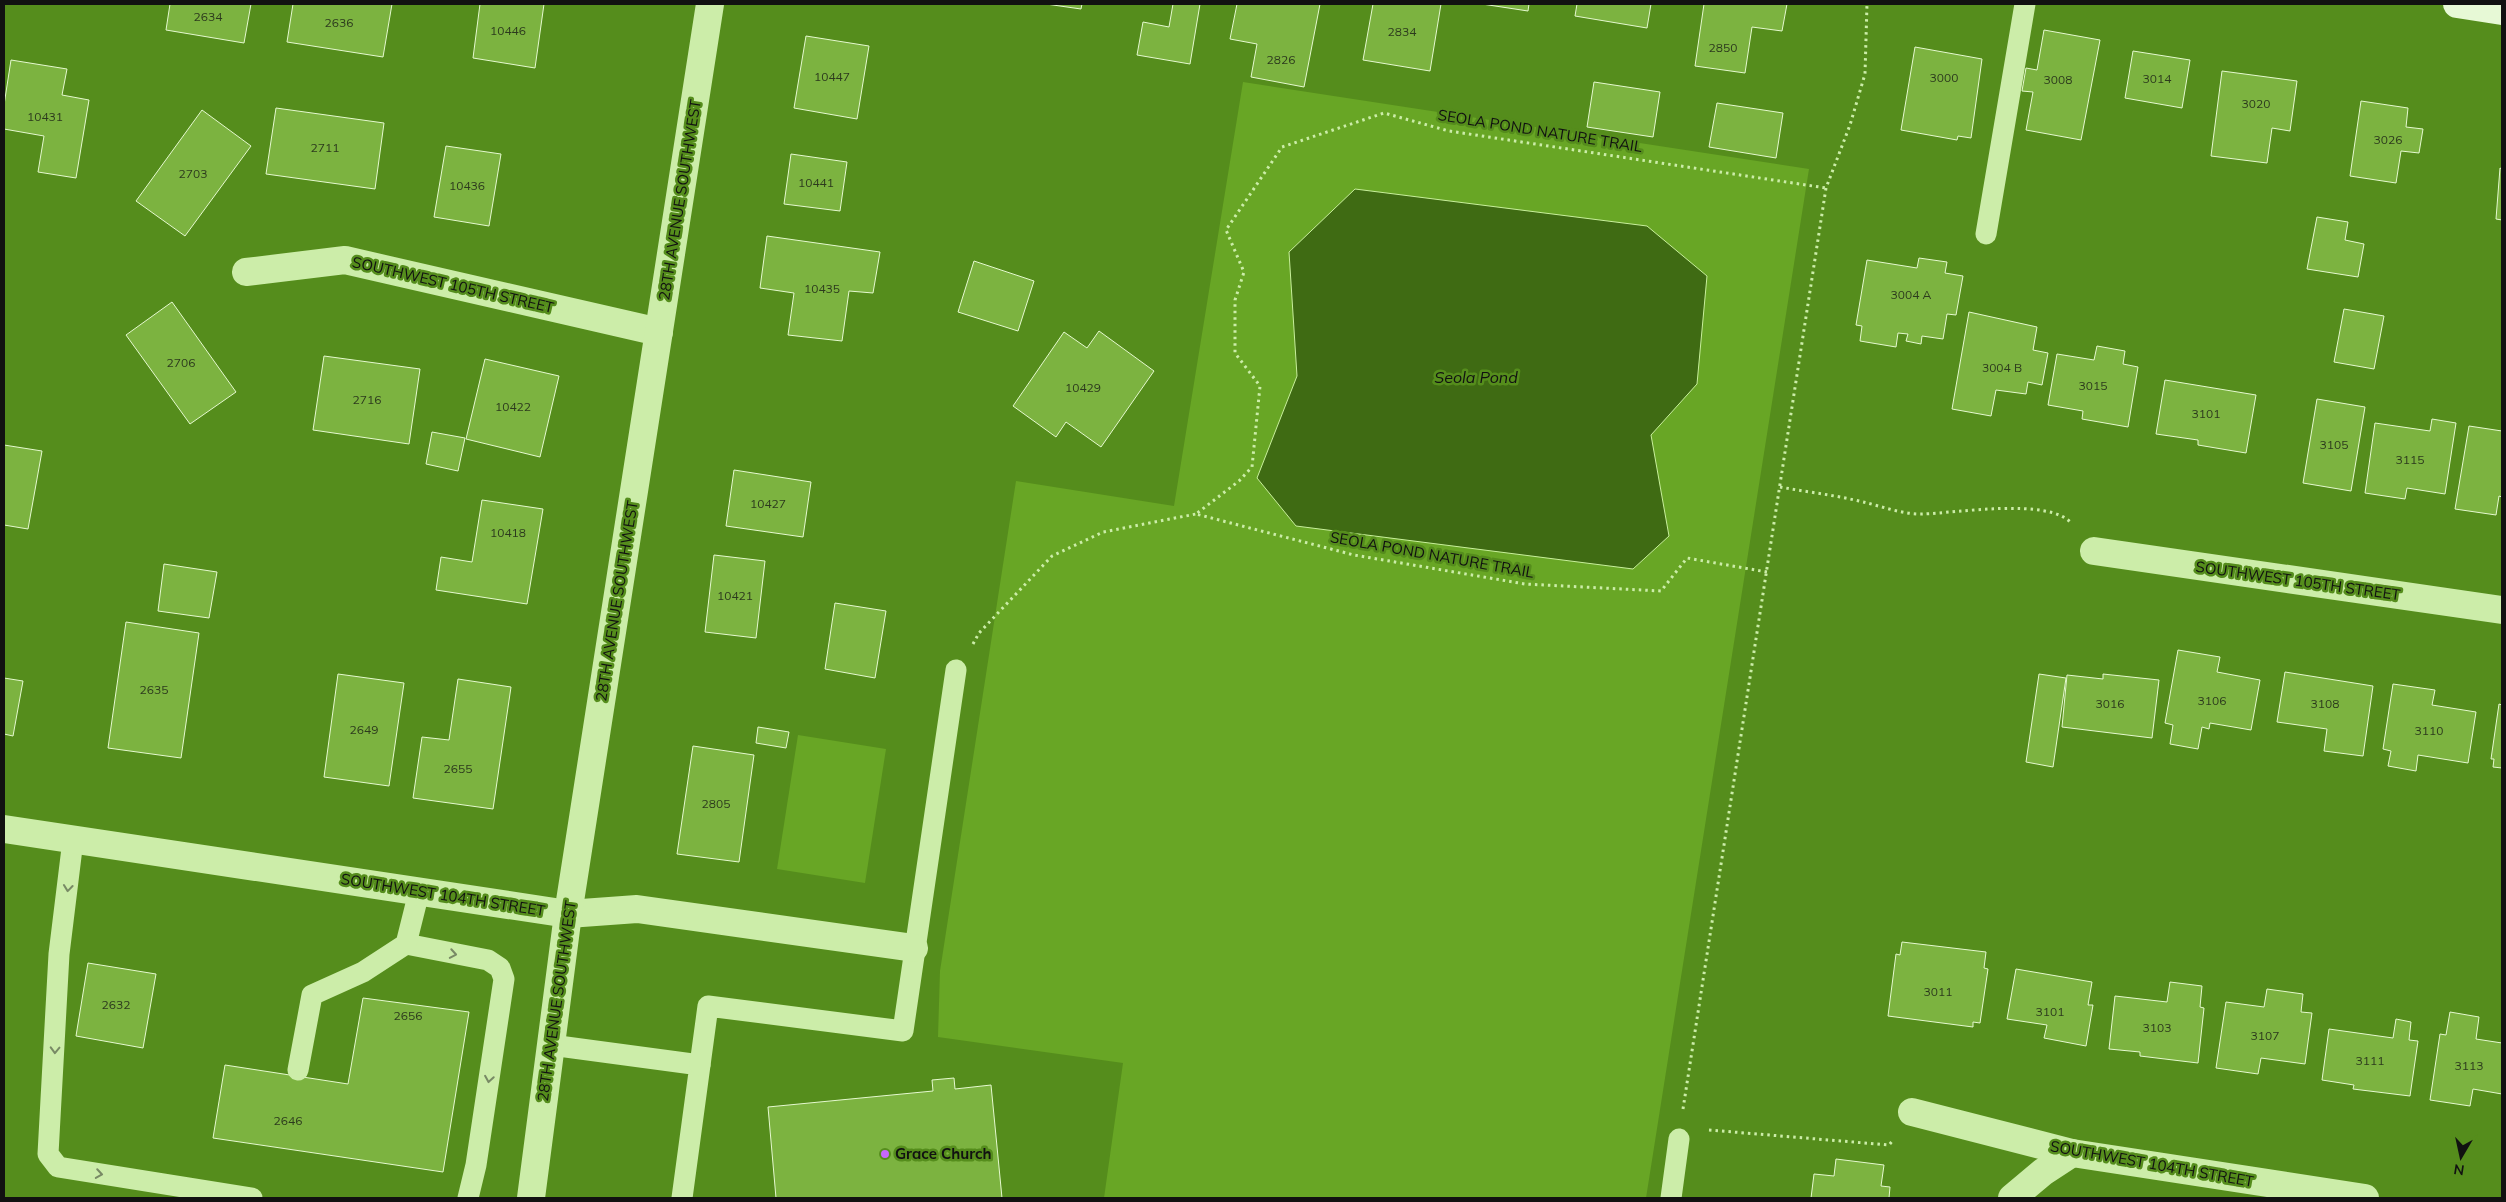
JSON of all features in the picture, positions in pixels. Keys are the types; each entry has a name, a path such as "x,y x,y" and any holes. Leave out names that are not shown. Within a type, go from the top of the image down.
{"street":[{"name":"28TH AVENUE SOUTHWEST","path":"530,1198 568,914 710,4"},
{"path":"2458,4 2502,11"},
{"name":"SOUTHWEST 105TH STREET","path":"246,272 345,260 659,332"},
{"name":"SOUTHWEST 105TH STREET","path":"2094,552 2502,610"},
{"name":"SOUTHWEST 104TH STREET","path":"4,829 568,914 637,909 914,948"},
{"name":"SOUTHWEST 104TH STREET","path":"1912,1112 2072,1153 2365,1198"},
{"path":"2012,1198 2043,1172 2072,1153"}],"lane":[{"path":"1986,234 2025,4"},
{"path":"682,1198 708,1006 903,1031 956,670"},
{"path":"73,840 59,954 48,1154 58,1167 252,1198"},
{"path":"298,1070 312,995 363,972 406,944 419,892"},
{"path":"406,944 488,960 500,968 504,979 476,1164 468,1198"},
{"path":"551,1045 700,1064"},
{"path":"1671,1198 1680,1134"}],"path":[{"path":"1867,4 1864,74 1850,125 1826,188 1680,1134 1890,1145 1912,1112"},
{"name":"SEOLA POND NATURE TRAIL","path":"1196,514 1239,482 1252,468 1260,386 1235,353 1235,300 1244,272 1226,230 1282,147 1384,113 1449,131 1826,188"},
{"path":"1780,487 1851,499 1920,514 1994,509 2047,511 2067,518 2094,552"},
{"path":"956,670 979,633 1052,556 1103,532 1196,514"},
{"name":"SEOLA POND NATURE TRAIL","path":"1196,514 1354,555 1525,584 1660,591 1687,558 1767,572"}],"shaded area":[{"path":"1243,82 1809,169 1646,1198 1104,1198 1123,1063 938,1037 940,971 1016,481 1174,506"},
{"path":"798,735 886,749 865,883 777,869"}],"water":[{"name":"Seola Pond","path":"1355,189 1647,226 1707,276 1697,384 1651,435 1669,536 1633,569 1296,526 1257,478 1297,376 1289,252"}],"building":[{"path":"170,4 251,4 244,43 166,30"},
{"path":"293,4 392,4 383,57 287,42"},
{"path":"480,4 544,4 535,68 473,58"},
{"path":"1046,4 1082,4 1081,9"},
{"path":"1173,4 1200,4 1190,64 1137,55 1143,22 1169,27"},
{"path":"1237,4 1320,4 1304,87 1251,77 1257,44 1230,39"},
{"path":"1373,4 1441,4 1430,71 1363,60"},
{"path":"1482,4 1529,4 1528,11"},
{"path":"1577,4 1651,4 1647,28 1575,16"},
{"path":"1704,4 1787,4 1782,31 1752,27 1745,73 1695,66"},
{"path":"2044,30 2100,40 2081,140 2026,130 2033,92 2022,91 2026,68 2037,70"},
{"path":"806,36 869,46 857,119 794,108"},
{"path":"1915,47 1982,59 1971,138 1958,136 1957,140 1901,130"},
{"path":"2133,51 2190,60 2182,108 2125,98"},
{"path":"11,60 67,69 62,95 89,100 76,178 38,172 44,136 4,129 4,105"},
{"path":"2222,71 2297,81 2290,131 2272,128 2267,163 2211,156"},
{"path":"1594,82 1660,92 1653,137 1587,127"},
{"path":"2361,101 2408,108 2406,127 2423,129 2419,153 2401,151 2396,183 2350,176"},
{"path":"1717,103 1783,113 1776,158 1709,147"},
{"path":"276,108 384,123 375,189 266,174"},
{"path":"202,110 251,146 185,236 136,201"},
{"path":"446,146 501,154 489,226 434,217"},
{"path":"791,154 847,162 840,211 784,204"},
{"path":"2500,168 2502,169 2502,220 2496,219"},
{"path":"2317,217 2348,222 2345,240 2364,244 2358,277 2307,269"},
{"path":"767,236 880,252 873,293 849,291 842,341 788,335 794,293 760,288"},
{"path":"1919,258 1947,262 1945,273 1963,276 1956,315 1947,314 1943,339 1922,336 1921,344 1906,341 1908,334 1898,333 1896,347 1860,341 1862,326 1856,325 1867,260 1917,268"},
{"path":"974,261 1034,281 1018,331 958,312"},
{"path":"172,302 236,392 190,424 126,335"},
{"path":"2344,309 2384,316 2374,369 2334,362"},
{"path":"1969,312 2037,327 2033,350 2048,353 2042,385 2028,382 2026,394 1996,390 1991,416 1952,409"},
{"path":"1099,331 1154,371 1101,447 1066,422 1056,437 1013,406 1064,332 1087,348"},
{"path":"2097,346 2125,351 2123,364 2138,367 2128,427 2082,419 2083,411 2048,405 2057,354 2094,360"},
{"path":"324,356 420,369 409,444 313,430"},
{"path":"485,359 559,376 540,457 466,439"},
{"path":"2165,380 2256,395 2246,453 2198,445 2198,440 2156,434"},
{"path":"2317,399 2365,407 2351,491 2303,483"},
{"path":"2432,419 2456,423 2445,494 2407,488 2405,499 2365,493 2375,423 2430,431"},
{"path":"2469,426 2502,431 2502,497 2499,496 2496,515 2455,509"},
{"path":"432,432 465,438 458,471 426,464"},
{"path":"4,445 42,451 28,529 4,525"},
{"path":"734,470 811,482 803,537 726,526"},
{"path":"482,500 543,509 527,604 436,590 441,557 472,562"},
{"path":"714,555 765,561 756,638 705,632"},
{"path":"164,564 217,572 209,618 158,611"},
{"path":"835,603 886,611 875,678 825,669"},
{"path":"126,622 199,633 181,758 108,748"},
{"path":"2178,650 2220,657 2217,672 2260,680 2251,730 2210,723 2209,729 2202,727 2198,749 2170,744 2173,725 2165,723"},
{"path":"2285,672 2373,686 2363,756 2324,751 2327,729 2277,722"},
{"path":"338,674 404,683 389,786 324,777"},
{"path":"2039,674 2066,678 2053,767 2026,762"},
{"path":"2103,674 2159,680 2152,738 2062,727 2067,675 2103,679"},
{"path":"4,678 23,681 13,736 4,734"},
{"path":"458,679 511,687 493,809 413,798 422,737 449,740"},
{"path":"2393,684 2435,690 2432,705 2476,712 2468,763 2418,755 2416,771 2388,766 2391,751 2383,749"},
{"path":"2499,704 2502,705 2502,768 2493,767 2494,759 2491,759"},
{"path":"758,727 789,732 786,748 756,743"},
{"path":"693,746 754,755 739,862 677,854"},
{"path":"1902,942 1986,952 1984,968 1988,969 1980,1023 1973,1022 1973,1027 1888,1016 1896,954 1900,955"},
{"path":"88,963 156,974 143,1048 76,1036"},
{"path":"2016,969 2092,982 2088,1005 2093,1005 2086,1046 2044,1038 2047,1025 2007,1019"},
{"path":"2170,982 2202,986 2200,1007 2204,1008 2198,1063 2140,1056 2140,1052 2109,1049 2115,996 2167,1002"},
{"path":"2267,989 2303,994 2301,1012 2312,1013 2305,1064 2261,1058 2258,1074 2216,1068 2226,1002 2264,1007"},
{"path":"363,998 469,1012 443,1172 213,1138 225,1065 348,1084"},
{"path":"2450,1012 2479,1017 2476,1039 2502,1043 2502,1094 2473,1089 2470,1106 2430,1100 2440,1034 2446,1035"},
{"path":"2396,1019 2411,1022 2409,1040 2418,1041 2410,1096 2353,1089 2354,1085 2322,1080 2329,1029 2393,1038"},
{"path":"954,1078 955,1089 991,1085 1002,1198 776,1198 768,1107 933,1091 932,1080"},
{"path":"1836,1159 1884,1165 1881,1186 1890,1187 1889,1198 1811,1198 1814,1174 1834,1176"}],"place":[{"name":"Grace Church","path":"885,1154"}]}
